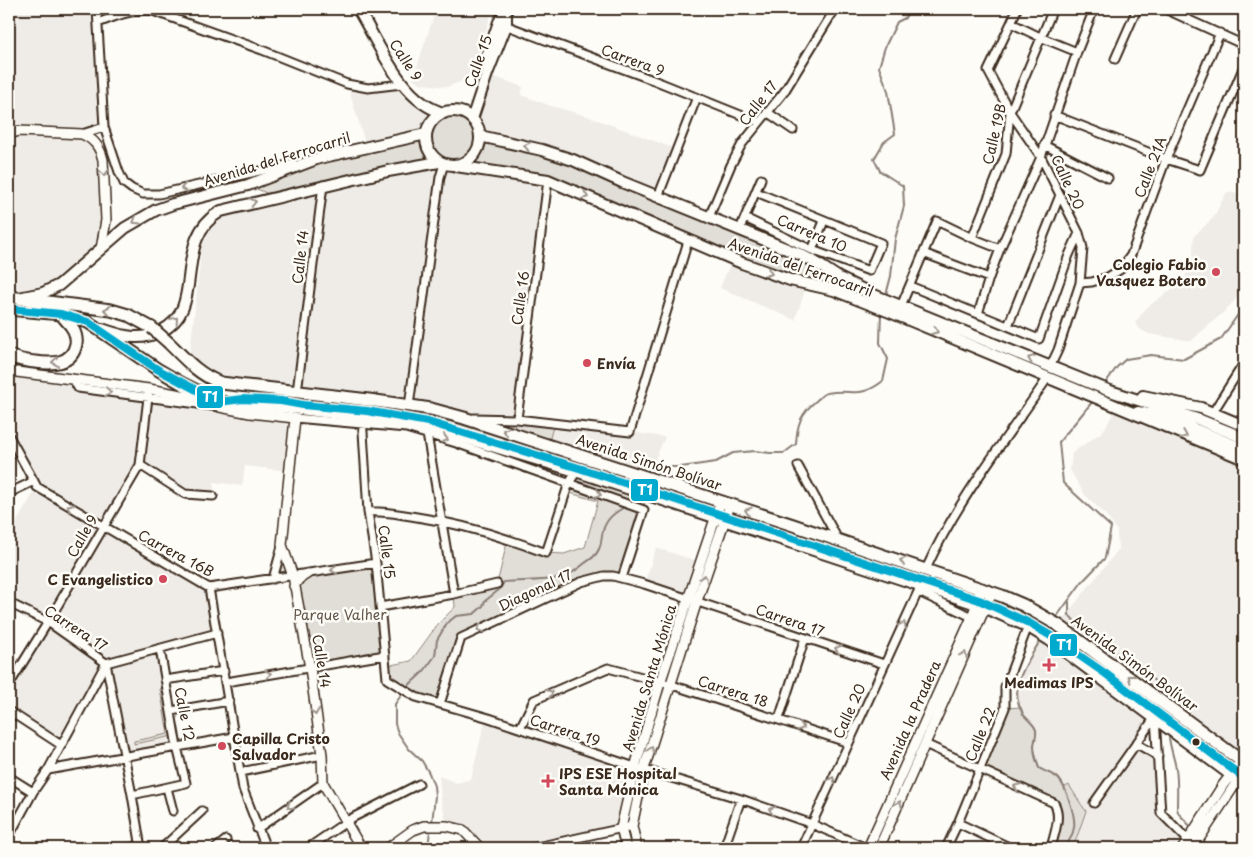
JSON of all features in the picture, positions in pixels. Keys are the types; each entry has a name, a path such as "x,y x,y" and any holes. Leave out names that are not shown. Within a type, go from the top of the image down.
{"main road":[{"name":"Calle 9","path":"358,9 402,84 432,110 444,112"},
{"name":"Calle 15","path":"469,117 487,74 505,11"},
{"path":"98,328 131,338 150,336 167,329 184,308 192,250 199,233 209,219 221,210 388,171 442,163 456,166 462,164 472,158 479,148 480,136 476,124 469,117 459,112 444,112 436,117 426,134 428,148 442,163"},
{"name":"Avenida del Ferrocarril","path":"12,297 52,290 68,279 124,228 156,210 248,185 320,158 426,134"},
{"name":"Avenida del Ferrocarril","path":"480,136 542,150 573,160 658,197 740,229 813,261 874,300"},
{"name":"Avenida del Ferrocarril","path":"456,166 548,180 688,241 790,280 874,300 895,307 1126,397"},
{"name":"Avenida Simón Bolívar","path":"12,297 110,310 128,315 152,328 197,370 213,380 229,384 409,406 464,418 638,473 987,590 1011,600 1058,625 1186,720 1241,770"},
{"name":"Avenida del Ferrocarril","path":"895,307 1047,378 1122,410"},
{"path":"9,309 61,314 88,322 157,369 220,404 296,408 362,420 427,426 577,471 920,588 982,605 1033,629 1049,639 1177,734 1241,770"},
{"path":"9,354 20,360 39,363 59,363 69,359 73,354 77,340 73,328 61,314"},
{"path":"1126,397 1142,396 1201,408 1244,426"},
{"path":"1126,397 1198,424 1244,438"},
{"path":"1122,410 1152,414 1198,424 1244,449"},
{"path":"1122,410 1244,459"}],"street":[{"path":"97,9 104,127 121,178 132,189 143,194 159,194 320,158"},
{"name":"Calle 17","path":"709,217 742,144 784,92 835,9"},
{"path":"978,314 1000,249 1041,157 1010,112 988,71 1017,9"},
{"name":"Calle 19B","path":"972,238 1006,154 1010,112 1053,9"},
{"name":"Calle 20","path":"1050,367 1058,350 1080,283 1083,248 1079,233 1041,157 1054,115 1094,9"},
{"path":"1114,59 1137,9"},
{"path":"1165,9 1244,45"},
{"path":"98,24 136,10 150,10 262,50 347,84 368,88 402,84"},
{"path":"1011,23 1077,52"},
{"name":"Carrera 9","path":"502,24 758,122"},
{"name":"Calle 21A","path":"1080,283 1092,282 1108,277 1121,269 1131,255 1166,159 1220,33"},
{"path":"1054,115 1166,159 1200,170 1244,66"},
{"path":"658,197 697,98"},
{"path":"767,112 794,130"},
{"path":"9,134 20,131 82,134 104,127"},
{"path":"82,134 91,138 96,144 103,160 106,220 101,249"},
{"path":"1044,145 1108,178"},
{"path":"409,406 442,163"},
{"path":"740,229 761,179"},
{"name":"Calle 16","path":"517,419 548,180"},
{"name":"Calle 14","path":"297,392 322,186"},
{"path":"756,192 824,220 812,250"},
{"path":"1008,326 1060,195"},
{"name":"Carrera 10","path":"745,218 812,250 869,271 881,243 824,220"},
{"path":"895,307 910,286 937,221 1000,249"},
{"path":"910,286 1039,339 1068,255 1079,233"},
{"path":"464,418 517,419 630,432 688,241"},
{"path":"923,253 989,278"},
{"path":"1213,412 1244,363"},
{"path":"9,371 73,379 220,404 250,413 295,418 362,420 406,428 456,443 644,510 622,578"},
{"path":"926,569 941,538 984,470 1047,378"},
{"name":"Calle 9","path":"9,685 140,465 148,393"},
{"name":"Calle 14","path":"273,578 282,545 295,418"},
{"name":"Calle 15","path":"362,420 368,512 376,564 387,679 397,685"},
{"path":"426,434 454,594"},
{"name":"Carrera 16B","path":"9,436 37,487 209,588 376,564"},
{"path":"140,465 185,494 214,496"},
{"path":"798,466 835,534 833,538"},
{"path":"368,512 442,520 508,538 546,553 569,484 577,471"},
{"path":"9,493 34,481"},
{"name":"Avenida Santa Mónica","path":"637,848 632,826 640,768 660,683 692,600 725,503"},
{"name":"Calle 14","path":"282,545 293,576 310,668 324,783"},
{"path":"294,586 299,579 307,574"},
{"name":"Diagonal 17","path":"440,704 461,638 581,582 604,576 622,578 692,600"},
{"path":"380,607 454,594 497,584"},
{"path":"209,588 243,789 266,848"},
{"path":"920,588 972,617"},
{"name":"Calle 20","path":"801,848 920,588"},
{"path":"982,605 987,590"},
{"name":"Avenida Santa Mónica","path":"626,848 621,828 640,768 672,685 692,600"},
{"name":"Carrera 17","path":"692,600 884,664"},
{"name":"Carrera 17","path":"9,603 48,622 106,663 217,633"},
{"name":"Avenida la Pradera","path":"867,848 972,617 982,605"},
{"name":"Avenida la Pradera","path":"879,848 925,744 982,605"},
{"name":"Calle 22","path":"946,848 1005,708 1005,687 1033,629"},
{"path":"779,719 805,638"},
{"name":"Calle 12","path":"160,649 177,747 186,783 167,788"},
{"path":"226,682 385,655"},
{"path":"9,836 33,792 48,770 106,663"},
{"path":"106,663 141,847 130,848"},
{"name":"Carrera 18","path":"520,728 534,700 608,668 672,685 849,743"},
{"path":"165,680 224,671"},
{"name":"Carrera 19","path":"397,685 416,697 520,728 741,799 812,824 867,848"},
{"path":"171,711 229,700"},
{"path":"9,711 61,745"},
{"path":"1094,803 1137,744 1158,719"},
{"path":"1158,719 1158,756 1162,813 1191,843 1241,770"},
{"path":"48,770 123,755 234,737"},
{"path":"925,744 1054,803 1058,809 1058,815 1050,848"},
{"path":"1137,744 1158,756"},
{"path":"241,772 322,755"},
{"path":"9,777 33,792"},
{"path":"257,828 324,783 361,848"},
{"path":"308,848 352,818 419,784"},
{"path":"132,795 167,788 173,811"},
{"path":"724,848 741,799"},
{"path":"164,848 202,811"},
{"path":"958,823 1011,848"},
{"path":"388,848 413,830 424,826 447,826 463,830 480,848"},
{"path":"532,848 632,826"},
{"path":"216,848 226,840"}],"shaded area":[{"path":"9,9 97,9 104,127 83,133 101,152 106,220 101,249 59,285 9,297"},
{"path":"436,9 493,9 470,78 447,87 423,84 413,79"},
{"path":"487,74 523,87 521,95 587,116 676,149 658,197 480,136 472,119"},
{"path":"347,84 369,88 402,84 444,113 426,134 366,146"},
{"path":"439,162 548,180 517,419 464,418 229,384 189,362 204,225 209,219"},
{"name":"Colegio Fabio Vasquez Botero","path":"1227,192 1244,193 1244,290 1225,311 1191,341 1149,334 1141,330 1135,323 1146,308 1183,281 1192,263 1194,236 1213,218"},
{"path":"732,259 807,284 795,320 720,288"},
{"path":"9,371 73,379 78,388 295,418 289,471 245,466 242,486 214,482 213,496 185,494 140,465 104,527 209,588 217,633 160,649 177,747 123,755 106,664 61,745 9,711 9,685 48,622 9,603 9,535 37,487 9,436"},
{"path":"1117,408 1244,459 1244,758 1058,625 1118,550 1117,531 1106,515 1085,495 1070,470 1072,453 1103,431"},
{"path":"554,423 665,437 652,466 643,470 640,469 638,473 548,445"},
{"path":"656,548 701,562 688,599 644,585"},
{"path":"1043,636 1155,717 1137,744 1158,756 1161,813 1188,840 1183,848 1073,848 1086,810 1077,801 1075,794 1065,787 1059,779 1039,768 1034,747 1036,731 1024,715 1017,696 1017,684"},
{"name":"IPS ESE Hospital Santa Mónica","path":"486,717 635,767 621,828 532,848 480,848 471,836 447,826 441,800 439,776 457,783 471,779"}],"green space":[{"path":"452,111 462,113 471,118 479,130 480,136 542,150 740,229 839,278 848,288 862,294 861,297 807,284 548,180 444,164 275,197 248,185 319,158 426,134 430,125 436,119"},
{"path":"368,405 430,415 637,476 632,486 367,411"},
{"path":"464,418 554,423 548,445"},
{"path":"577,471 645,494 644,510 622,578 613,576 581,582 461,638 440,704 416,697 387,679 386,666 411,661 438,624 455,607 454,594 497,584 508,538 546,553 564,554 585,547 598,501 566,492"},
{"path":"649,480 705,499 702,509 645,490"},
{"path":"791,529 981,592 979,600 788,537"},
{"path":"282,545 293,576 273,579"},
{"name":"Parque Valher","path":"376,563 385,655 310,668 293,576"},
{"path":"990,596 1043,621 1039,628 987,604"},
{"path":"1055,629 1110,669 1106,674 1051,636"},
{"path":"163,688 173,736 134,744 134,741 168,734 160,689"},
{"path":"1156,703 1232,760 1228,766 1151,709"},
{"path":"1021,707 1024,715 1036,731 1034,747 1039,768 1055,776 1065,787 1069,785 1086,811 1073,848 1051,848 1058,815 1054,803 979,770 1005,708"}],"waterway":[{"path":"886,295 891,276 895,239 904,206 903,186 880,171 874,159 884,142 895,134 888,91 879,67 885,47 897,22 905,18 909,9"},
{"path":"1104,385 1117,367 1126,359 1151,355 1184,359 1221,339 1244,306"},
{"path":"647,472 656,465 681,467 716,462 733,453 755,451 784,453 796,444 797,431 801,419 807,410 822,396 827,393 836,392 861,392 883,381 888,359 880,343 881,311"},
{"path":"1055,619 1082,582 1105,558 1111,527 1063,483 1059,442 1093,401"},
{"path":"628,502 634,493"},
{"path":"432,823 435,796 434,786 422,761 409,749 398,733 395,724 395,704 407,687 424,671 435,656 437,640 447,623 456,616 474,614 483,606 485,601 500,589 504,582 552,579 574,572 596,554 600,547 606,522 626,506"},
{"path":"1069,602 1069,615 1079,626 1170,692 1176,702 1175,705"},
{"path":"1041,639 1021,675 1017,694 1023,714 1034,725 1036,730 1034,748 1039,768 1059,779 1065,788 1070,802 1074,827 1073,833 1064,848"},
{"path":"1171,725 1173,715"},
{"path":"1169,734 1177,774 1177,809 1179,814 1192,828"},
{"path":"428,848 430,830"},
{"path":"1202,839 1210,848"}],"transit line":[{"name":"T1","path":"9,309 61,314 88,322 157,369 219,402 242,399 281,401 367,411 428,422 579,468 979,600 1029,623 1051,636 1106,674 1244,778"}],"place":[{"name":"Colegio Fabio Vasquez Botero","path":"1216,272"},
{"name":"Envía","path":"587,363"},
{"name":"C Evangelistico","path":"163,579"},
{"name":"Medimas IPS","path":"1049,665"},
{"name":"Capilla Cristo Salvador","path":"222,746"},
{"name":"IPS ESE Hospital Santa Mónica","path":"548,781"}]}
